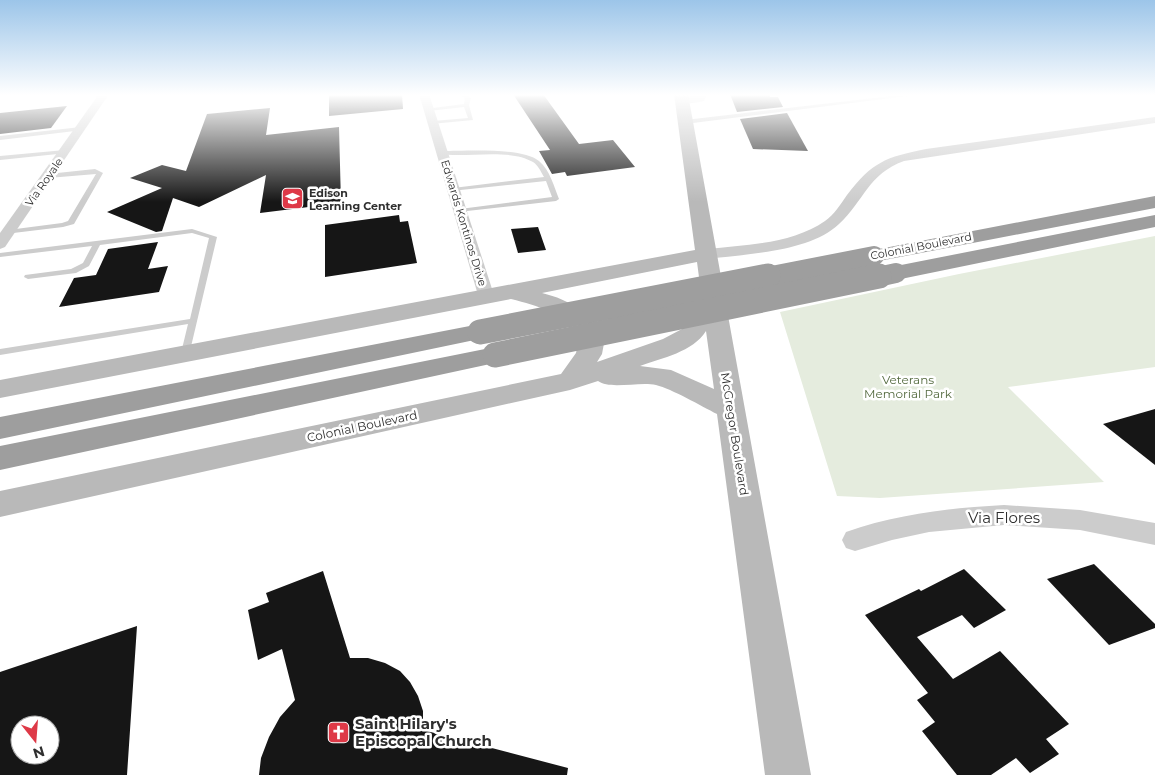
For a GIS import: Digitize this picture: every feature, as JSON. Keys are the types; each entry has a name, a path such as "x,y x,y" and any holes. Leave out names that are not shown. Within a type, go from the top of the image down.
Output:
{"highway":[{"name":"Colonial Boulevard","path":"0,428 480,332 1155,202"},
{"name":"Colonial Boulevard","path":"0,458 896,272 1155,221"}],"main road":[{"name":"McGregor Boulevard","path":"686,130 788,775"},
{"path":"0,389 707,254"},
{"path":"567,280 636,284 676,289 714,299"},
{"path":"497,293 554,303 573,313 584,326 592,338 589,354 570,381"},
{"name":"Colonial Boulevard","path":"0,504 570,381 672,345 691,335 714,299"},
{"path":"570,381 628,374 661,376 730,408"}],"street":[{"name":"Via Royale","path":"0,244 80,130"},
{"name":"Edwards Kontinos Drive","path":"435,130 460,211 497,293"},
{"path":"707,254 795,240 829,226 841,214 873,171 896,160 926,153 1084,130"},
{"name":"Via Flores","path":"855,540 884,530 915,523 980,515 1053,517 1155,534"}],"lane":[{"path":"0,138 70,130"},
{"path":"0,158 65,152"},
{"path":"442,153 471,152 529,158 541,166 556,199 460,211"},
{"path":"8,232 63,225 71,222 100,173 95,171 48,176"},
{"path":"453,190 547,179"},
{"path":"0,255 192,231 213,237 186,353"},
{"path":"28,277 80,268 86,264 97,243"},
{"path":"0,352 192,321"}],"green space":[{"name":"Veterans Memorial Park","path":"1155,236 1155,367 1008,387 1104,482 880,498 837,496 780,312 959,274"}],"building":[{"path":"0,130 33,130 0,134"},
{"path":"201,130 267,130 266,135 310,130 339,130 341,203 260,213 266,175 199,207 173,198 162,231 156,232 107,212 162,188 130,178 162,165 186,171"},
{"path":"537,130 569,130 579,144 613,140 635,167 567,176 565,172 552,174 539,151 550,150"},
{"path":"745,130 796,130 808,151 753,149"},
{"path":"399,215 400,222 408,221 417,263 325,277 325,225"},
{"path":"538,227 546,250 518,253 511,229"},
{"path":"158,242 148,269 168,266 159,292 59,307 74,278 96,275 108,249"},
{"path":"1155,409 1155,465 1103,424"},
{"path":"1094,564 1155,624 1155,628 1109,645 1047,579"},
{"path":"964,569 1006,610 974,628 962,615 917,637 953,679 1000,651 1069,724 1046,739 1059,754 1030,773 1016,758 991,775 957,775 922,731 935,722 917,700 928,693 865,615 919,589 921,591"},
{"path":"323,571 350,658 368,658 385,663 400,671 410,682 418,696 423,711 423,730 568,768 567,775 259,775 261,758 269,737 280,717 295,700 282,649 258,660 248,610 269,602 266,593"},
{"path":"137,626 127,775 0,775 0,672"}],"place":[{"name":"Edison Learning Center","path":"293,199"},
{"name":"Saint Hilary's Episcopal Church","path":"339,732"}]}
